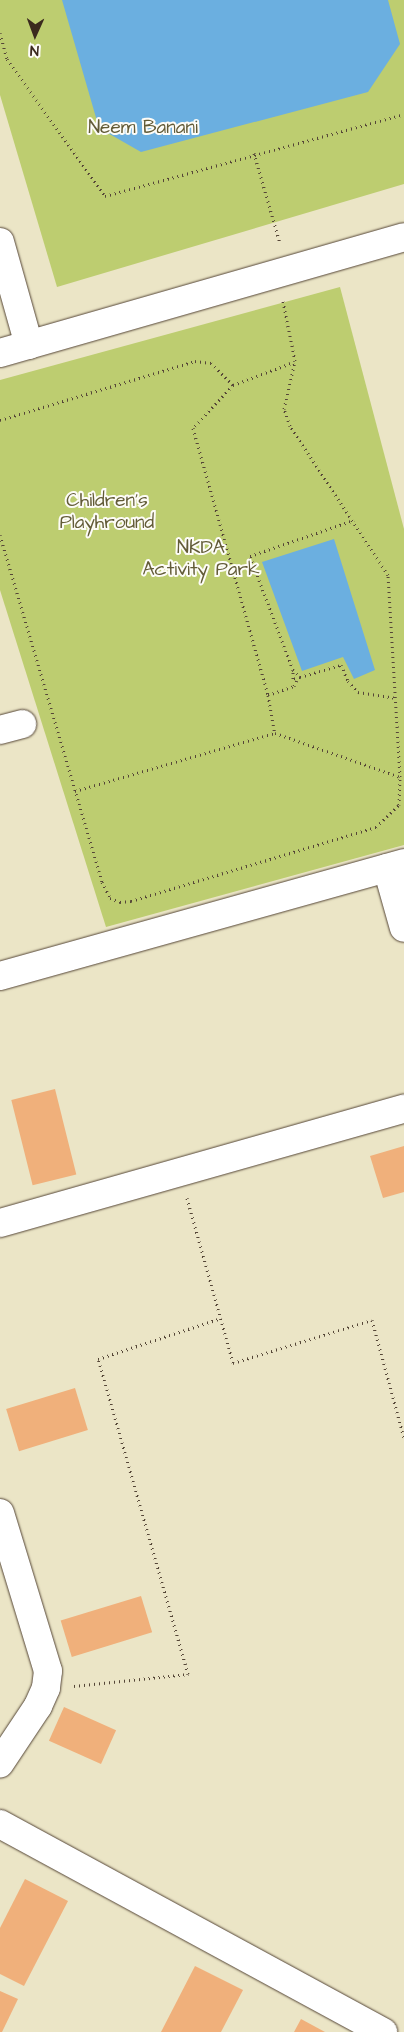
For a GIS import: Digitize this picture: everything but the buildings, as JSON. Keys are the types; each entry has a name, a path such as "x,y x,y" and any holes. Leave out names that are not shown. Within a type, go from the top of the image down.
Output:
{"street":[{"path":"0,353 404,237"},
{"path":"0,242 29,345"},
{"path":"0,976 395,866 404,928"},
{"path":"0,1224 404,1108"},
{"path":"0,1513 48,1671 46,1688 38,1706 0,1764"},
{"path":"0,1824 383,2032"}],"path":[{"path":"0,34 7,59 105,196 254,153 404,114"},
{"path":"0,535 102,882 110,898 120,902 376,827 399,806 400,777 388,575 354,520 290,426 284,409 295,362 283,272 254,153"},
{"path":"0,420 195,361 211,363 233,385"},
{"path":"274,733 268,694 193,428 233,385 295,362"},
{"path":"299,678 293,670 250,556 354,520"},
{"path":"293,670 293,679 341,665 348,681 358,692 395,698"},
{"path":"268,694 294,686 299,678"},
{"path":"76,791 274,733 400,777"},
{"path":"180,1173 233,1363 372,1320 404,1438"},
{"path":"46,1688 188,1674 98,1359 221,1318"}],"green space":[{"name":"Neem Banani","path":"0,0 404,0 404,184 57,287 0,95"},
{"name":"NKDA Activity Park","path":"340,287 404,529 404,845 106,927 0,590 0,380"}],"water":[{"name":"Neem Banani","path":"62,0 388,0 400,44 368,92 141,152 99,128"},
{"path":"334,539 375,670 354,679 343,657 302,671 262,562"}],"park label":[{"name":"Children's Playhround","path":"107,512"}]}
